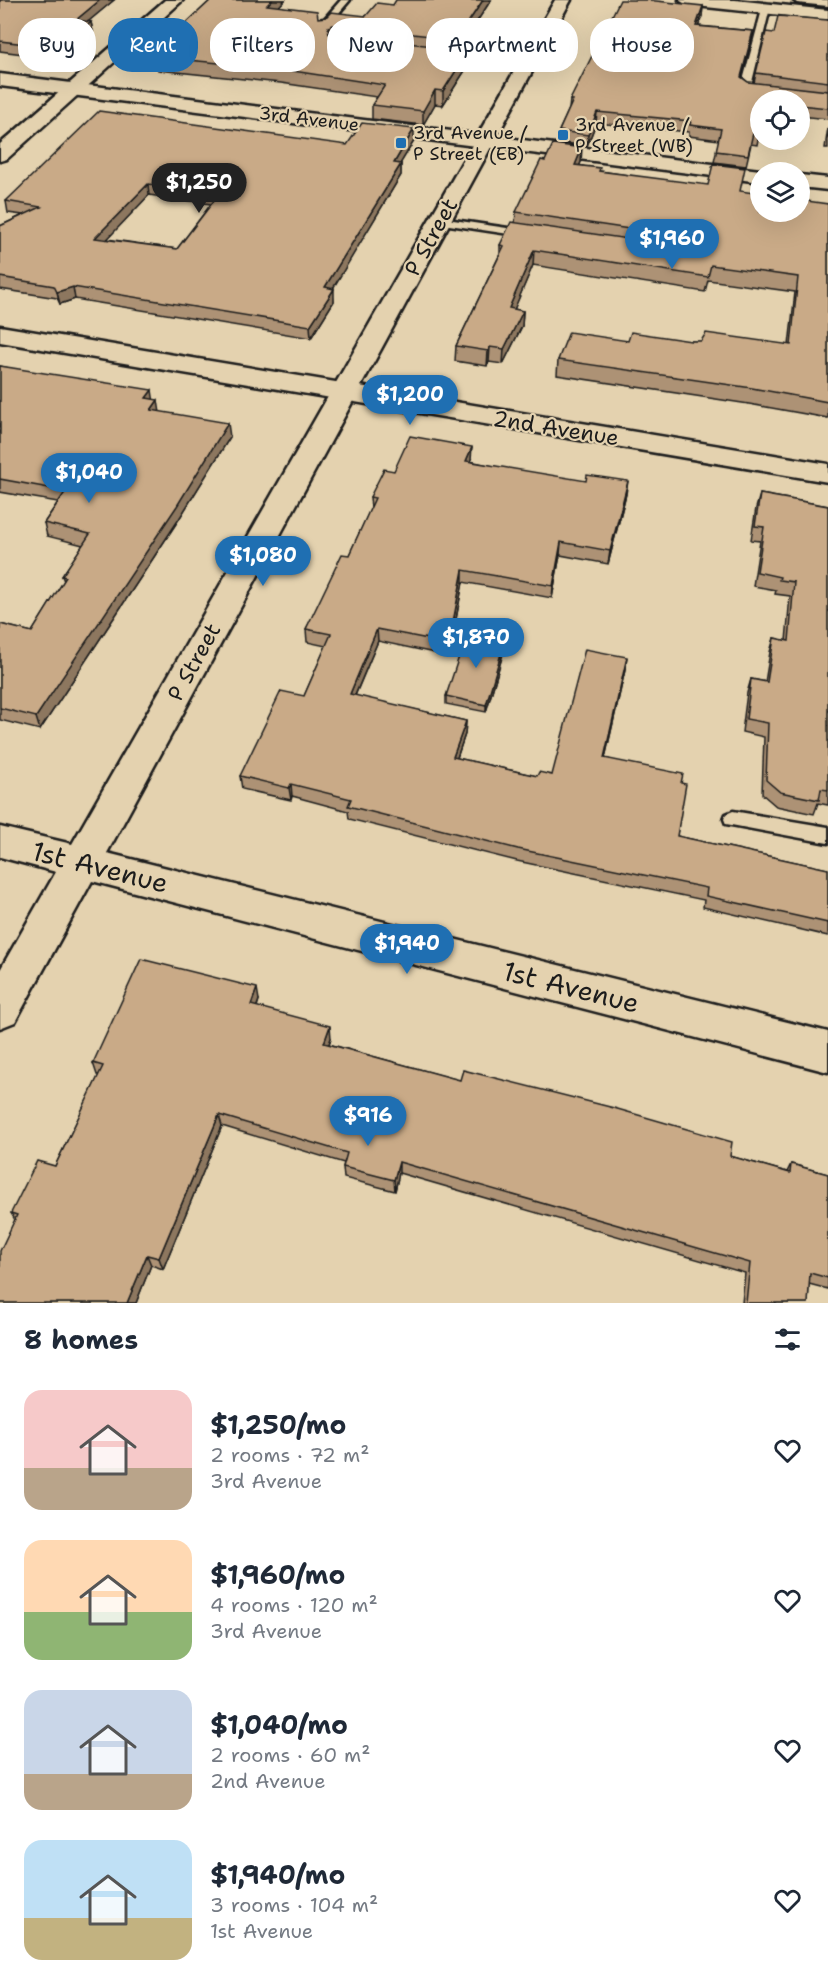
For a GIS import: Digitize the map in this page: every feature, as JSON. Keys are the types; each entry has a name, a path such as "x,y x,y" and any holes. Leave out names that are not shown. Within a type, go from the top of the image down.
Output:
{"street":[{"path":"0,155 175,0"},
{"name":"P Street","path":"552,18 562,0"},
{"path":"687,0 828,15"},
{"name":"P Street","path":"0,1009 523,72"},
{"name":"3rd Avenue","path":"0,80 750,175"},
{"path":"810,182 828,184"},
{"name":"2nd Avenue","path":"0,334 828,473"},
{"name":"1st Avenue","path":"0,842 828,1052"}],"lane":[{"path":"322,27 346,0"},
{"path":"797,0 828,3"},
{"path":"762,90 746,88 766,8"},
{"path":"440,221 538,236"},
{"path":"733,819 828,835"}],"building":[{"path":"0,0 100,0 78,18 18,18 18,43 0,41"},
{"path":"211,0 272,0 267,5 317,11 318,18 326,17 331,12 366,16 377,3 393,5 396,0 483,0 471,18 426,18 426,36 414,34 414,18 327,18 327,72 414,72 414,44 426,45 426,72 455,72 443,91 435,90 423,111 372,105 385,85 300,72 315,72 315,18 210,18 210,62 198,61 198,18 192,18"},
{"path":"620,0 647,0 703,6 696,26 753,31 741,77 748,82 828,91 828,108 810,106 810,90 750,90 748,155 716,151 721,129 690,125 691,121 597,112 588,135 559,131 573,100 570,100 590,60 590,72 694,72 694,18 611,18"},
{"path":"778,16 828,20 828,82 756,73 766,32 774,33"},
{"path":"99,111 347,145 362,123 414,129 394,163 401,164 325,287 334,289 310,326 73,287 57,292 54,286 0,277 0,226 41,207 6,201","holes":["148,184 219,194 177,249 95,238"]},
{"path":"553,144 582,148 575,165 600,168 599,171 708,185 713,164 745,168 740,191 750,192 750,222 810,222 810,201 828,204 828,402 752,388 558,360 569,332 628,341 631,332 691,341 701,341 706,333 791,345 798,277 711,265 708,277 534,250 509,308 523,311 504,349 490,347 488,351 456,346 504,246 500,245 511,222 656,243 664,239 656,233 516,212 541,160 545,161"},
{"path":"0,366 152,390 146,398 158,400 151,410 228,423 177,506 36,717 0,708 0,624 32,632 66,577 62,576 90,534 44,523 66,491 0,479"},
{"path":"410,436 472,447 466,461 586,481 587,475 628,481 610,551 561,542 553,586 463,570 449,643 377,629 350,694 466,721 453,757 537,776 539,772 552,775 585,649 627,657 604,758 683,774 681,783 686,784 677,836 828,869 828,923 706,896 707,888 518,849 348,806 351,799 291,784 289,788 240,776 281,691 304,696 331,634 306,629 342,554 349,555 375,498 370,497 384,469 394,471"},
{"path":"760,494 828,506 828,790 821,789 819,800 780,792 766,780 768,723 746,719 751,679 767,682 774,638 789,641 794,582 779,580 780,577 757,572 764,527 755,526"},
{"path":"467,632 505,640 486,705 446,696"},
{"path":"141,959 257,988 251,1005 330,1026 324,1043 460,1080 463,1070 614,1108 732,1142 730,1156 790,1173 791,1164 828,1174 828,1278 810,1273 808,1303 746,1303 750,1263 399,1162 394,1180 343,1167 347,1153 219,1115 159,1258 147,1255 127,1303 0,1303 0,1251 17,1215 11,1213 37,1161 55,1166 103,1066 93,1063"}],"place":[{"name":"3rd Avenue / P Street (WB)","path":"563,135"},
{"name":"3rd Avenue / P Street (EB)","path":"401,143"}]}
